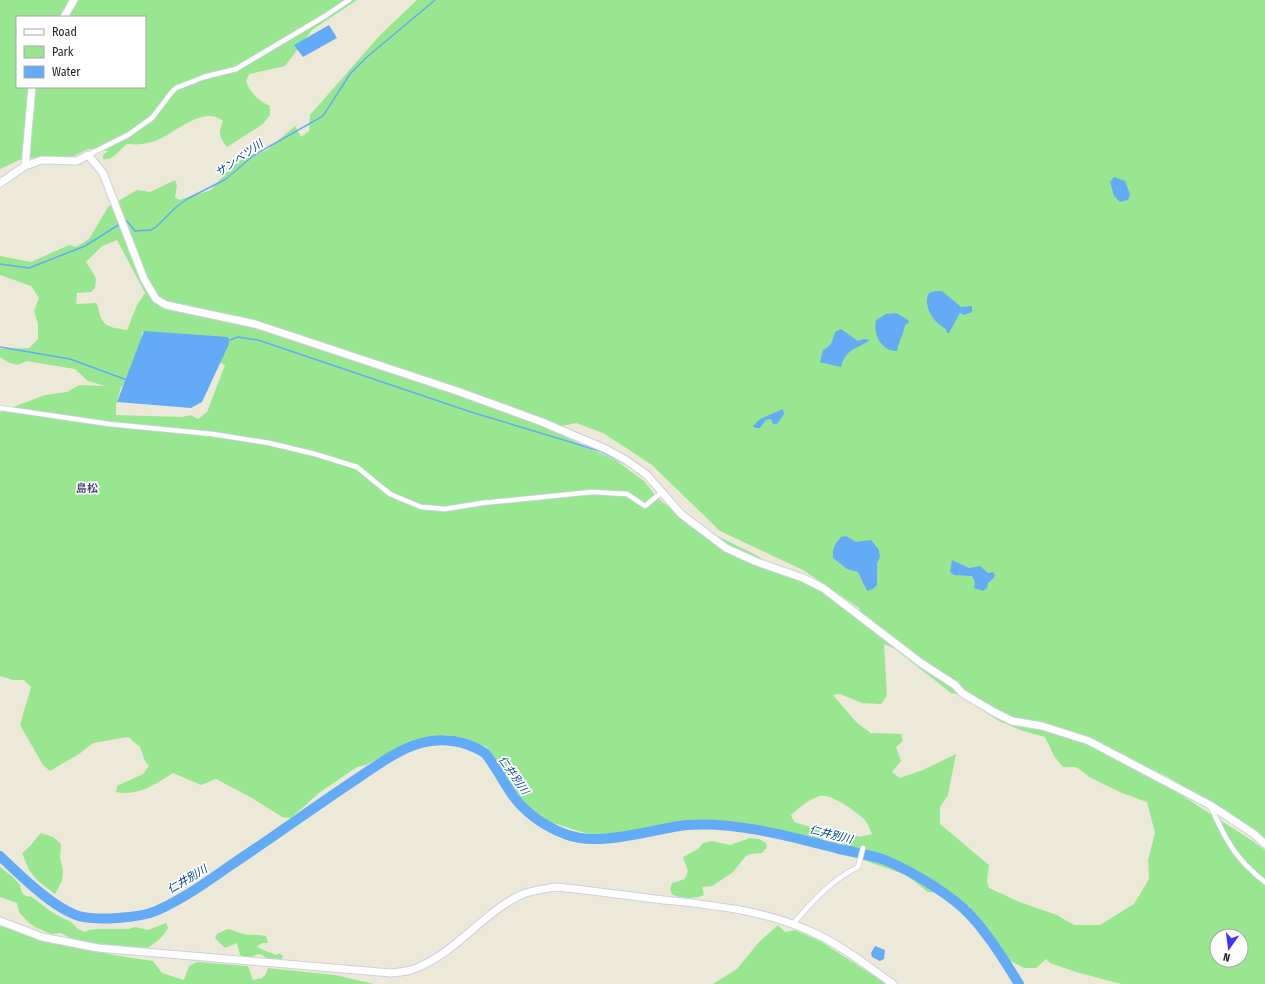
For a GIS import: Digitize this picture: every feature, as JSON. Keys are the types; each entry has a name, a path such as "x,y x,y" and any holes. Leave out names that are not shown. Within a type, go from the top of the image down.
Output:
{"street":[{"path":"65,16 74,0"},
{"path":"0,183 25,166 42,160 76,161 128,135 152,118 176,88 204,77 236,69 349,0"},
{"path":"25,166 32,88"},
{"path":"88,155 103,174 150,291 156,298 166,305 256,324 449,389 542,422 626,460 647,475 681,514 726,548 757,562 803,578 823,588 921,663 955,685 962,693 1012,721 1042,726 1089,741 1210,805 1254,834 1265,844"},
{"path":"0,408 109,424 212,434 269,443 315,454 357,467 390,494 408,503 436,510 592,492 627,494 645,506 662,492"},
{"path":"1210,805 1224,838 1250,870 1265,882"},
{"path":"793,924 819,894 848,872 858,867 863,848"},
{"path":"0,921 42,937 98,948 391,974 407,971 436,958 508,902 523,894 543,889 556,888 586,890 712,906 772,916 830,940 854,955 893,984"}],"green space":[{"path":"0,0 357,0 312,30 285,66 249,74 246,81 250,89 262,102 270,106 270,115 263,124 227,147 220,134 223,121 215,117 206,116 188,122 155,141 141,144 127,144 116,154 107,159 103,159 103,155 108,151 88,149 70,158 26,157 0,169"},
{"path":"417,0 1265,0 1265,838 1218,806 1166,776 1128,758 1172,789 1265,850 1265,984 1121,984 1076,972 1050,963 1046,959 1036,968 1024,968 1007,959 985,927 970,909 970,906 957,909 938,893 928,892 906,875 849,855 839,832 850,832 859,837 872,834 865,820 856,812 831,797 820,796 812,799 791,815 794,822 820,830 824,836 821,841 736,822 673,824 654,833 616,836 592,835 550,822 515,798 504,778 500,766 487,747 447,735 423,738 386,754 366,765 357,767 319,793 291,818 282,817 252,798 216,779 201,785 173,773 153,785 139,791 131,793 116,792 117,786 143,774 149,766 145,761 140,747 128,737 93,743 79,754 50,771 43,765 20,725 31,687 24,680 13,680 0,676 0,412 45,395 67,392 79,385 105,386 88,381 75,369 26,361 19,364 13,364 0,357 0,349 29,348 38,339 38,324 34,311 39,298 31,286 0,275 0,256 31,262 69,245 76,247 89,239 108,207 137,190 150,192 175,180 177,186 175,197 179,200 211,190 236,162 267,150 295,126 301,137 309,131 310,115 381,34","holes":["117,240 145,293 137,305 127,330 112,327 103,322 96,303 76,304 77,293 91,292 95,288 96,278 86,262 102,246","142,332 225,365 207,412 198,419 191,415 182,417 116,415 116,405 121,387 129,384 140,355","576,423 603,433 652,465 720,531 803,570 859,608 860,613 818,587 790,576 756,555 683,519 657,497 644,481 617,461 555,432 557,427","884,644 895,649 951,693 957,694 999,721 1023,731 1045,737 1054,756 1063,767 1076,767 1091,778 1122,793 1147,802 1155,833 1148,860 1149,879 1134,904 1100,925 1074,925 1057,915 1022,903 989,888 987,881 989,865 940,824 940,807 948,795 956,754 923,770 900,778 892,772 901,761 896,747 903,741 901,734 871,733 857,723 833,695 840,694 862,703 881,704 887,696"]},
{"path":"41,833 53,837 61,844 60,858 63,870 62,881 55,894 37,880 29,870 22,853"},
{"path":"750,838 759,839 766,843 767,847 762,853 750,854 746,856 732,873 712,886 702,887 704,895 688,898 675,896 672,894 670,889 672,883 685,879 688,871 683,857 698,849 703,843 712,841 730,845"},
{"path":"0,867 20,885 22,893 26,896 32,897 53,913 71,922 78,929 85,932 97,929 129,929 135,927 148,930 166,923 168,928 161,938 146,949 90,943 70,938 61,933 51,934 28,922 19,912 17,903 0,897"},
{"path":"778,925 785,932 795,930 820,941 887,984 713,984 737,969 759,942"},
{"path":"0,926 38,938 75,947 153,961 162,973 184,980 189,966 197,962 248,966 253,980 262,978 266,974 268,968 335,975 374,984 0,984"},
{"path":"228,929 243,934 266,936 268,943 262,943 257,947 277,955 280,953 283,957 281,960 269,959 259,954 250,958 240,955 237,943 225,948 215,938 217,934"}],"water":[{"path":"329,25 337,38 303,57 294,45"},
{"path":"1114,177 1125,181 1130,194 1128,200 1120,202 1114,196 1110,182"},
{"path":"942,291 961,307 972,306 972,312 964,315 960,313 949,333 947,333 946,329 937,323 928,309 927,298 929,293"},
{"path":"896,313 909,322 905,325 897,351 887,348 879,341 875,325 876,320 886,314"},
{"path":"841,329 858,341 864,339 870,340 852,350 846,356 841,367 820,362 823,350 831,343 835,332"},
{"path":"144,331 228,337 229,344 202,402 191,408 117,402"},
{"path":"783,409 784,414 777,424 773,424 771,419 766,420 760,428 755,428 753,426 760,419"},
{"path":"846,536 856,542 871,540 879,550 880,557 877,563 877,585 873,589 867,591 858,572 847,569 833,558 833,551 836,544 841,537"},
{"path":"952,560 969,568 980,566 988,573 993,572 995,575 994,578 988,583 987,588 983,591 974,588 975,582 972,576 954,575 950,572"},
{"path":"875,946 885,950 884,959 880,961 872,957 871,953"}],"waterway":[{"name":"サンベツ川","path":"125,222 127,221 135,231 151,230 187,199 226,179 254,155 323,116 350,74 367,57 435,0"},
{"name":"サンベツ川","path":"0,264 29,268 85,246 120,224"},
{"path":"227,341 238,337 258,340 471,412 600,451 624,463"},
{"path":"0,347 70,359 127,380"},
{"name":"仁井別川","path":"0,856 48,899 58,906 79,916 87,918 107,918 129,917 149,913 156,911 195,890 397,753 429,741 454,741 478,749 485,753 514,797 533,816 548,826 565,834 579,838 609,838 687,825 724,825 783,835 885,860 926,881 946,894 963,908 986,934 1019,984"}],"district":[{"name":"島松","path":"87,488"}]}
